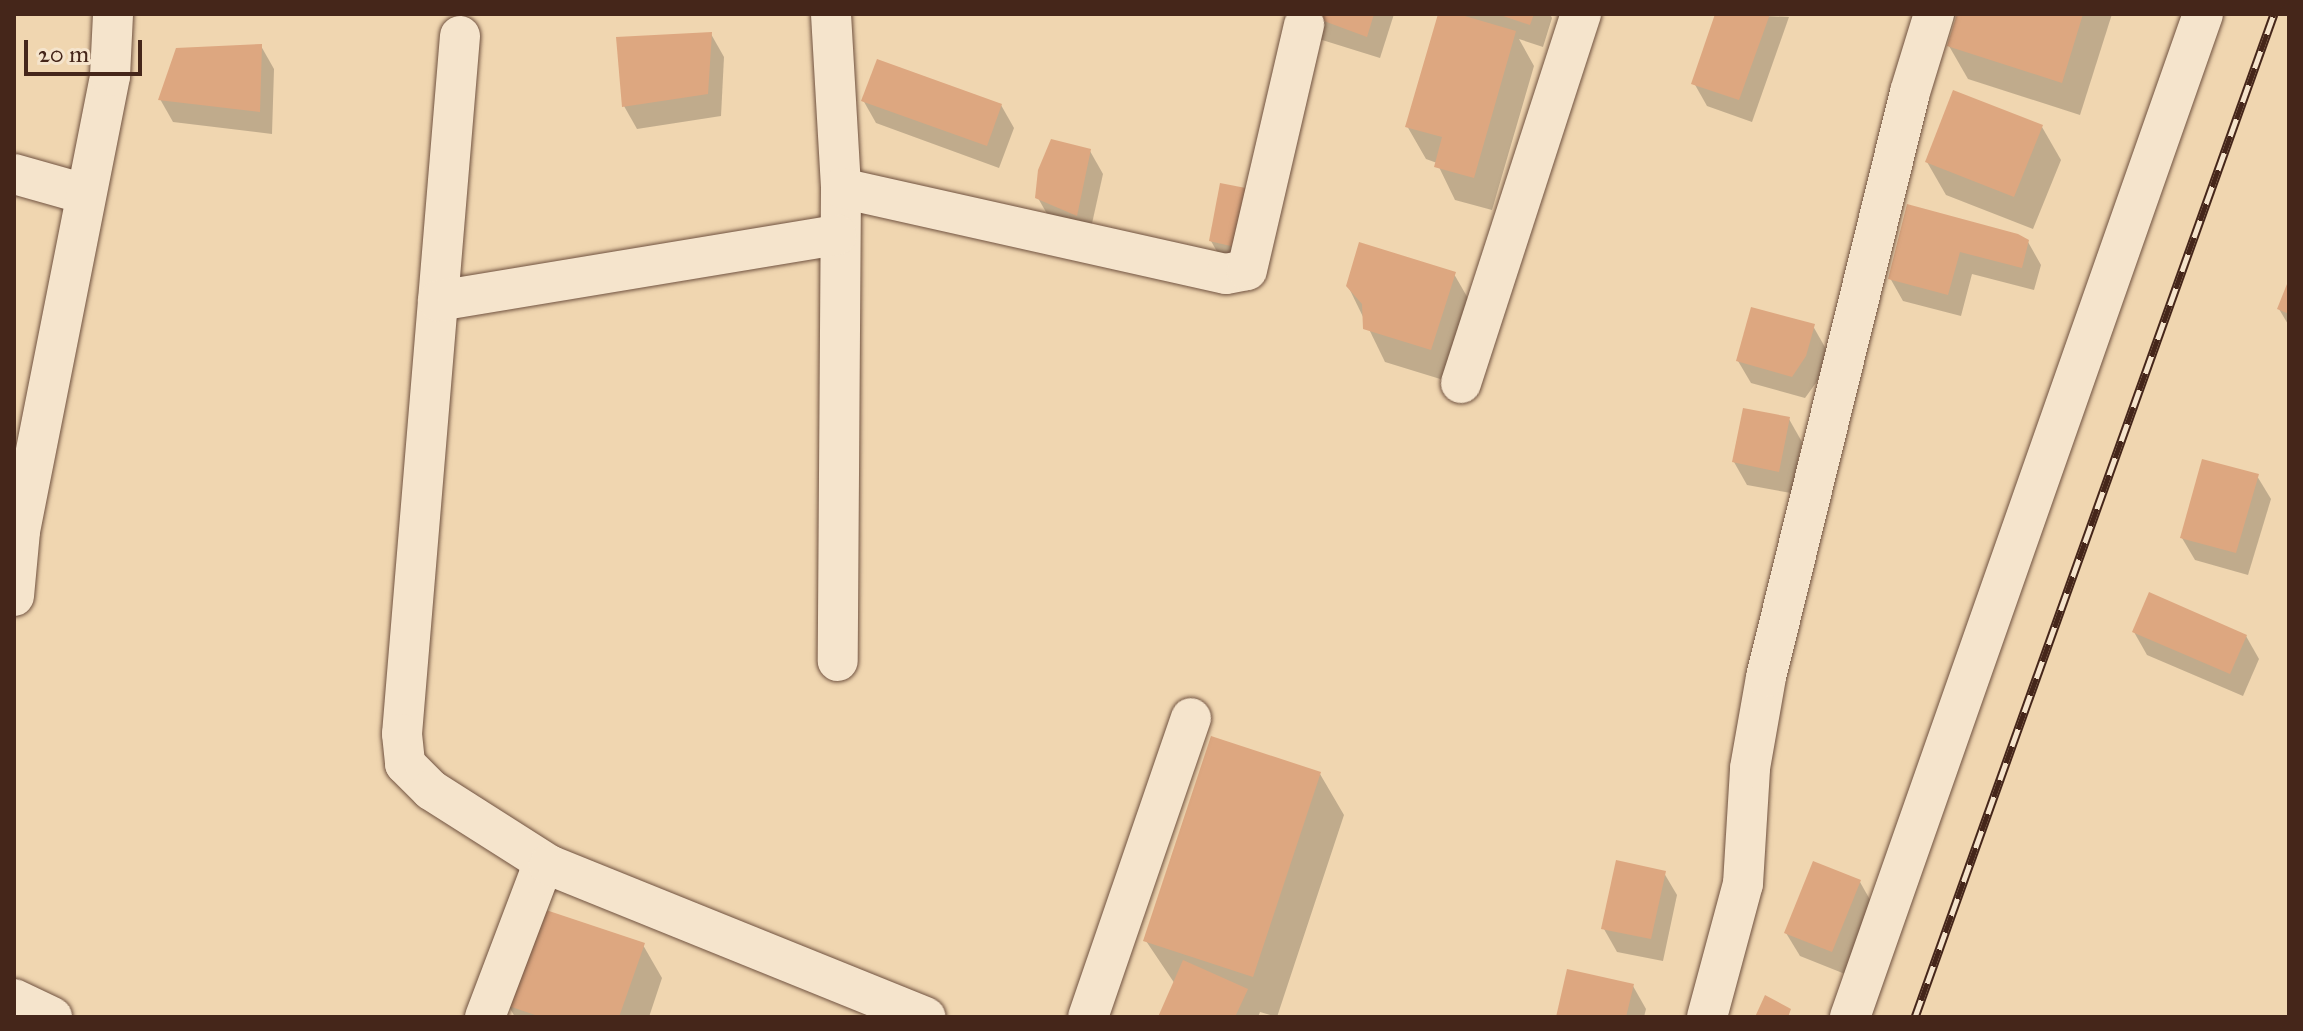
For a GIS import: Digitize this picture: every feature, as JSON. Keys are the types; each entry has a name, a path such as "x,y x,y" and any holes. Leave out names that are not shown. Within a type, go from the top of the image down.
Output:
{"street":[{"path":"14,596 20,531 110,76 113,14"},
{"path":"831,14 841,188 837,235 838,661"},
{"path":"1461,383 1581,14"},
{"path":"1707,1017 1743,884 1750,768 1766,677 1910,92 1934,14"},
{"path":"1850,1017 2203,14"},
{"path":"841,188 1226,274 1247,270 1304,25"},
{"path":"460,36 402,734 405,764 431,790 549,865 926,1017"},
{"path":"14,174 85,194"},
{"path":"438,301 837,235"},
{"path":"1088,1017 1191,718"},
{"path":"485,1017 539,875 549,865"},
{"path":"14,999 52,1017"}],"building":[{"path":"1305,14 1374,14 1367,37"},
{"path":"1438,14 1458,14 1516,31 1474,178 1434,167 1442,137 1405,127"},
{"path":"1497,14 1534,14 1530,25"},
{"path":"1715,14 1770,14 1739,100 1691,84"},
{"path":"1957,14 2083,14 2062,83 1947,46"},
{"path":"712,32 708,94 622,107 616,37"},
{"path":"262,44 260,112 158,100 176,48"},
{"path":"877,59 1002,104 987,146 861,101"},
{"path":"1953,90 2043,125 2014,197 1925,162"},
{"path":"1051,139 1091,149 1077,216 1035,198 1038,170"},
{"path":"1220,183 1256,190 1248,250 1209,241"},
{"path":"1907,204 2018,234 2029,240 2022,268 1960,252 1948,295 1888,279"},
{"path":"1359,242 1456,272 1431,350 1363,329 1362,304 1346,286"},
{"path":"2289,279 2289,314 2277,309"},
{"path":"1751,307 1815,324 1806,356 1792,377 1736,361"},
{"path":"1743,408 1790,417 1779,472 1732,462"},
{"path":"2202,459 2259,474 2236,553 2180,538"},
{"path":"2149,592 2247,635 2230,674 2132,632"},
{"path":"1211,736 1321,772 1253,977 1143,941"},
{"path":"1616,860 1666,871 1651,939 1601,929"},
{"path":"1813,861 1861,880 1832,952 1784,933"},
{"path":"540,908 645,943 619,1017 541,1017 506,1005"},
{"path":"1183,960 1248,989 1235,1017 1158,1017"},
{"path":"1567,969 1634,984 1626,1017 1556,1017"},
{"path":"1765,995 1791,1009 1788,1017 1755,1017"}],"railway":[{"path":"1915,1017 2274,14"}]}
